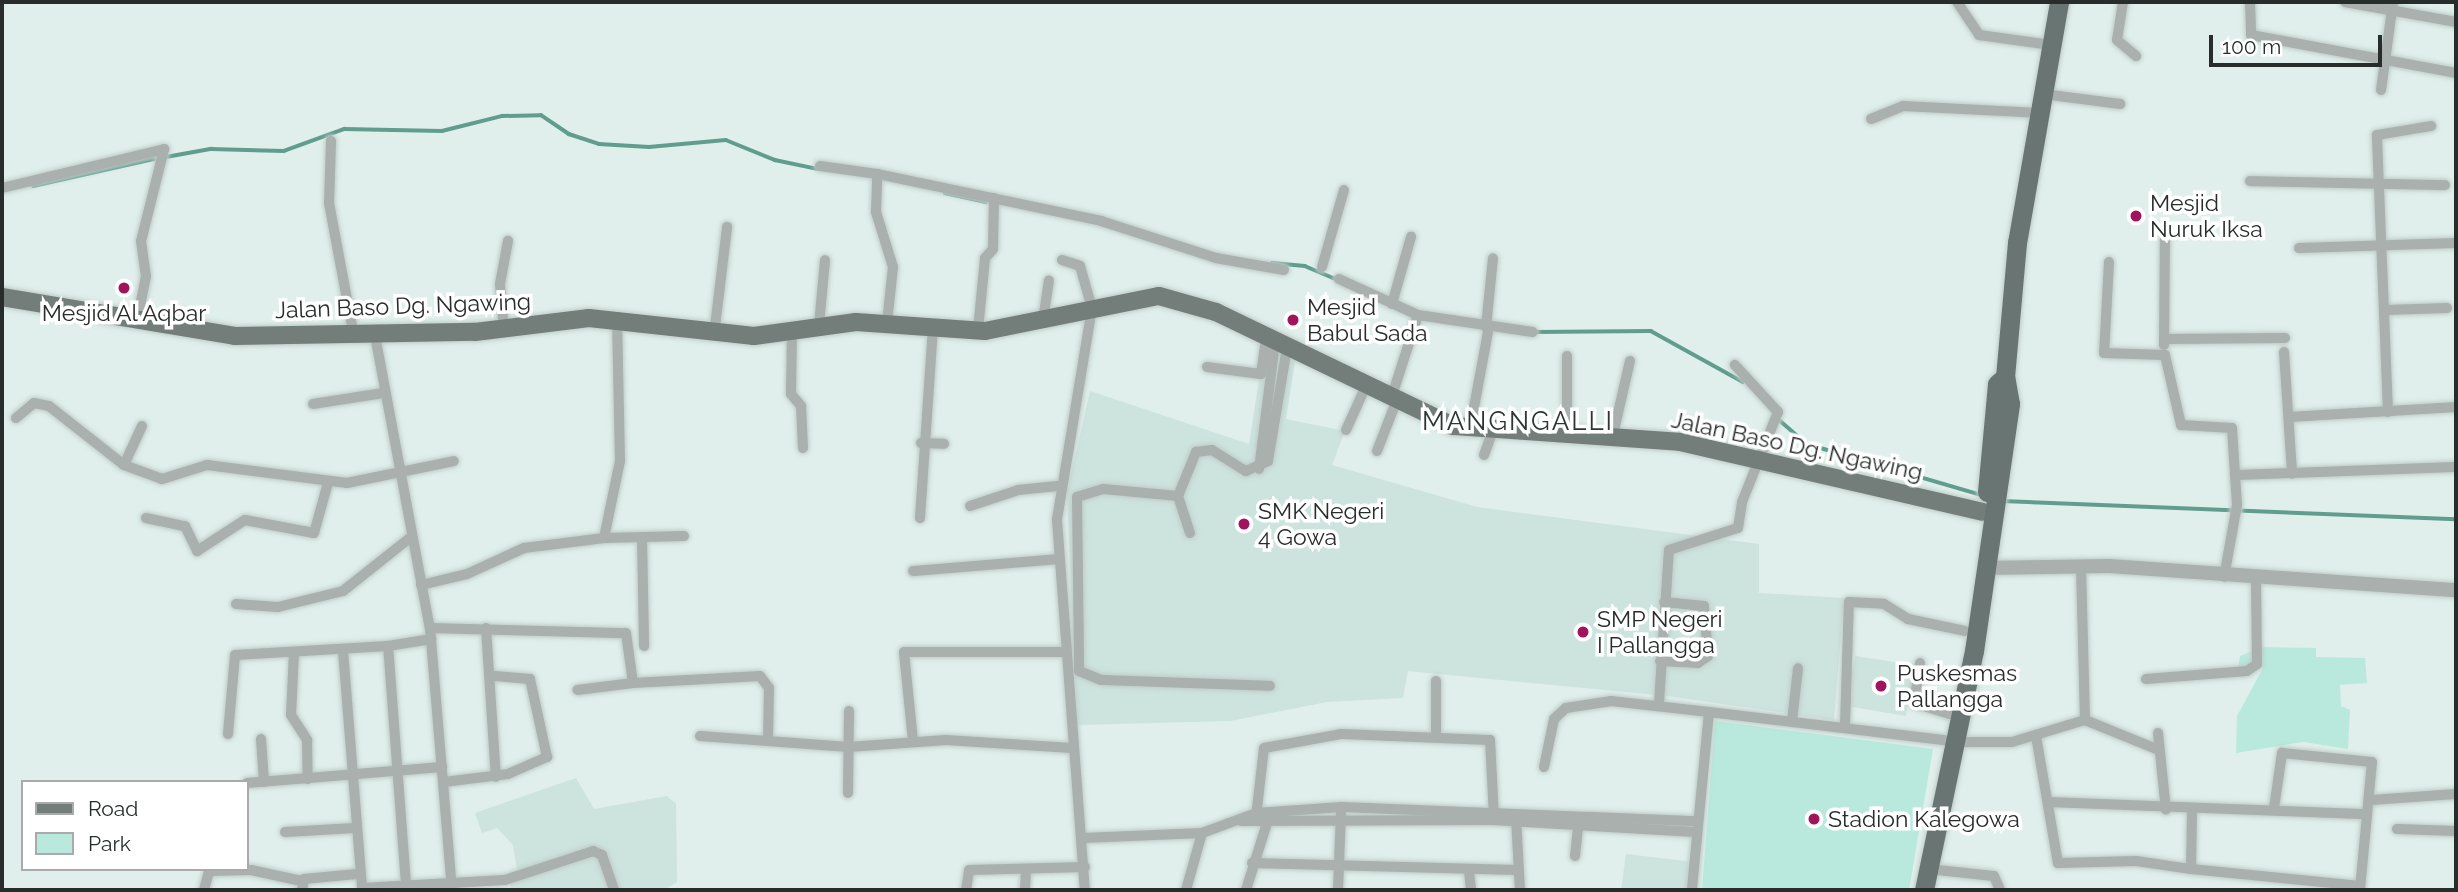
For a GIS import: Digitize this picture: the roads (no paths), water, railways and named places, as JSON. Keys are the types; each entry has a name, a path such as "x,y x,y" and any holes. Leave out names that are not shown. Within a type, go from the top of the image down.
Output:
{"highway":[{"path":"1924,890 1945,780 1939,771 1952,741 1985,568 1997,384 2005,377 2017,243 2059,2"},
{"path":"1952,741 1950,714 1990,501"}],"main road":[{"name":"Jalan Baso Dg. Ngawing","path":"2,297 235,336 374,330 504,331 589,318 714,335 792,330 819,325 887,323 978,330 1043,320 1092,308 1176,298 1277,349 1394,400 1470,429 1492,433 1613,435 1990,501"}],"street":[{"path":"1957,2 1979,35 2051,45"},
{"path":"2123,2 2117,40 2136,56"},
{"path":"2250,2 2251,35 2384,63 2456,73"},
{"path":"2345,2 2393,7 2456,22"},
{"path":"2381,90 2393,7"},
{"path":"1871,119 1903,106 2120,104"},
{"path":"2388,412 2386,246 2378,133 2431,126"},
{"path":"331,141 329,203 353,331"},
{"path":"2,187 162,147 141,240 146,276 137,321"},
{"path":"820,166 993,202 1284,270"},
{"path":"877,178 879,228 893,267 887,323"},
{"path":"2250,181 2445,185"},
{"path":"1322,267 1344,190"},
{"path":"978,330 985,258 993,249 993,202"},
{"path":"714,335 727,228"},
{"path":"1392,304 1411,237"},
{"path":"2165,240 2165,355 2180,423 2190,430 2232,428 2237,509 2224,577"},
{"path":"504,331 500,284 508,241"},
{"path":"2299,248 2456,243"},
{"path":"1470,429 1487,329 1493,258"},
{"path":"819,325 825,260"},
{"path":"1062,260 1080,266 1092,308 1058,486 1058,559 1063,652 1083,838 1085,890"},
{"path":"2109,262 2104,354 2165,355"},
{"path":"1339,279 1418,316 1487,329 1533,332"},
{"path":"1043,320 1049,280"},
{"path":"2386,310 2447,308"},
{"path":"1377,451 1418,316"},
{"path":"604,538 620,461 617,321"},
{"path":"920,518 921,443 933,327"},
{"path":"374,330 398,475 430,633 452,887"},
{"path":"792,330 790,394 801,406 803,448"},
{"path":"2165,339 2285,338"},
{"path":"1207,367 1261,374 1277,349"},
{"path":"1190,533 1178,496 1191,457 1201,449 1240,469 1261,463 1277,349"},
{"path":"2284,352 2292,474"},
{"path":"1567,356 1567,436"},
{"path":"1613,435 1630,361"},
{"path":"1659,703 1664,602 1670,550 1738,528 1756,461 1775,418 1769,396 1735,365"},
{"path":"1346,430 1366,386"},
{"path":"313,404 383,393"},
{"path":"16,418 34,403 49,406 124,465 162,478 206,465 328,483 398,475 454,461"},
{"path":"2290,417 2456,407"},
{"path":"124,465 142,426"},
{"path":"1484,455 1492,433"},
{"path":"921,443 944,444"},
{"path":"2235,475 2456,467"},
{"path":"146,518 184,526 197,551 245,520 314,533 328,483"},
{"path":"970,506 1018,490 1058,486"},
{"path":"1178,496 1103,489 1077,497 1079,671 1101,680 1270,686"},
{"path":"421,584 467,574 524,548 604,538 684,536"},
{"path":"236,604 278,607 343,591 411,537"},
{"path":"642,537 644,646"},
{"path":"913,571 1058,559"},
{"path":"1985,568 2081,567 2456,590"},
{"path":"2081,567 2085,720"},
{"path":"2146,679 2247,671 2257,664 2256,578"},
{"path":"1660,661 1699,663 1708,656 1704,606 1664,602"},
{"path":"1845,726 1849,602 1884,604 1908,619 1965,631"},
{"path":"486,628 492,676 496,777"},
{"path":"228,734 233,657 388,646 430,633 486,628 626,633 633,683"},
{"path":"388,646 397,769 401,886"},
{"path":"343,651 353,775 357,874 362,888 506,885 593,851 602,855 614,890"},
{"path":"294,652 290,715 307,740 308,779"},
{"path":"913,741 904,652 1063,652"},
{"path":"1920,663 1914,702 1950,714"},
{"path":"1792,721 1798,668"},
{"path":"443,782 496,777 547,755 530,679 492,676"},
{"path":"577,690 633,683 760,676 769,688 768,739"},
{"path":"1436,681 1436,735"},
{"path":"1544,767 1560,712 1611,701 1659,703 1709,712 1845,726 1952,741 2036,736 2085,720 2159,750"},
{"path":"848,793 849,711"},
{"path":"1692,890 1709,712"},
{"path":"2158,733 2166,810"},
{"path":"1246,890 1259,820 1265,747 1341,734 1436,735 1493,742 1495,816"},
{"path":"700,736 849,747 913,741 1072,748"},
{"path":"2036,736 2059,863 2136,861 2360,888 2367,814 2371,800 2372,762 2286,752 2278,757 2274,808"},
{"path":"261,739 264,782"},
{"path":"248,783 442,767"},
{"path":"2371,800 2456,794"},
{"path":"2049,802 2166,810 2274,808 2367,814"},
{"path":"2191,869 2192,810"},
{"path":"1259,820 1272,812 1341,812 1495,816 1578,827 1644,825"},
{"path":"1083,838 1202,833 1241,821 1341,812"},
{"path":"1338,890 1341,812"},
{"path":"1516,819 1696,827"},
{"path":"1516,819 1520,890"},
{"path":"1575,856 1578,827"},
{"path":"285,832 355,828"},
{"path":"2397,829 2456,831"},
{"path":"1186,890 1202,833"},
{"path":"1252,863 1469,871 1518,870"},
{"path":"966,890 969,870 1027,871 1085,867"},
{"path":"1928,869 1994,876 2000,890"},
{"path":"248,870 302,886 357,874"},
{"path":"204,890 209,871"},
{"path":"1024,890 1027,871"},
{"path":"1469,871 1471,890"}],"waterway":[{"path":"166,157 211,149 284,151 344,129 442,131 502,116 541,115 569,134 599,144 649,147 726,140 775,160 818,169"},
{"path":"33,186 158,158"},
{"path":"945,193 986,202"},
{"path":"1272,263 1305,266 1338,280"},
{"path":"1535,332 1651,331 1743,382"},
{"path":"1776,417 1807,444 1981,495"},
{"path":"2002,501 2456,519"}],"place":[{"name":"Mesjid Nuruk Iksa","path":"2136,216"},
{"name":"Mesjid Al Aqbar","path":"124,288"},
{"name":"Mesjid Babul Sada","path":"1293,320"},
{"name":"SMK Negeri 4 Gowa","path":"1244,524"},
{"name":"SMP Negeri I Pallangga","path":"1583,632"},
{"name":"Puskesmas Pallangga","path":"1881,686"},
{"name":"Stadion Kalegowa","path":"1814,819"}],"district":[{"name":"MANGNGALLI","path":"1518,422"}]}
